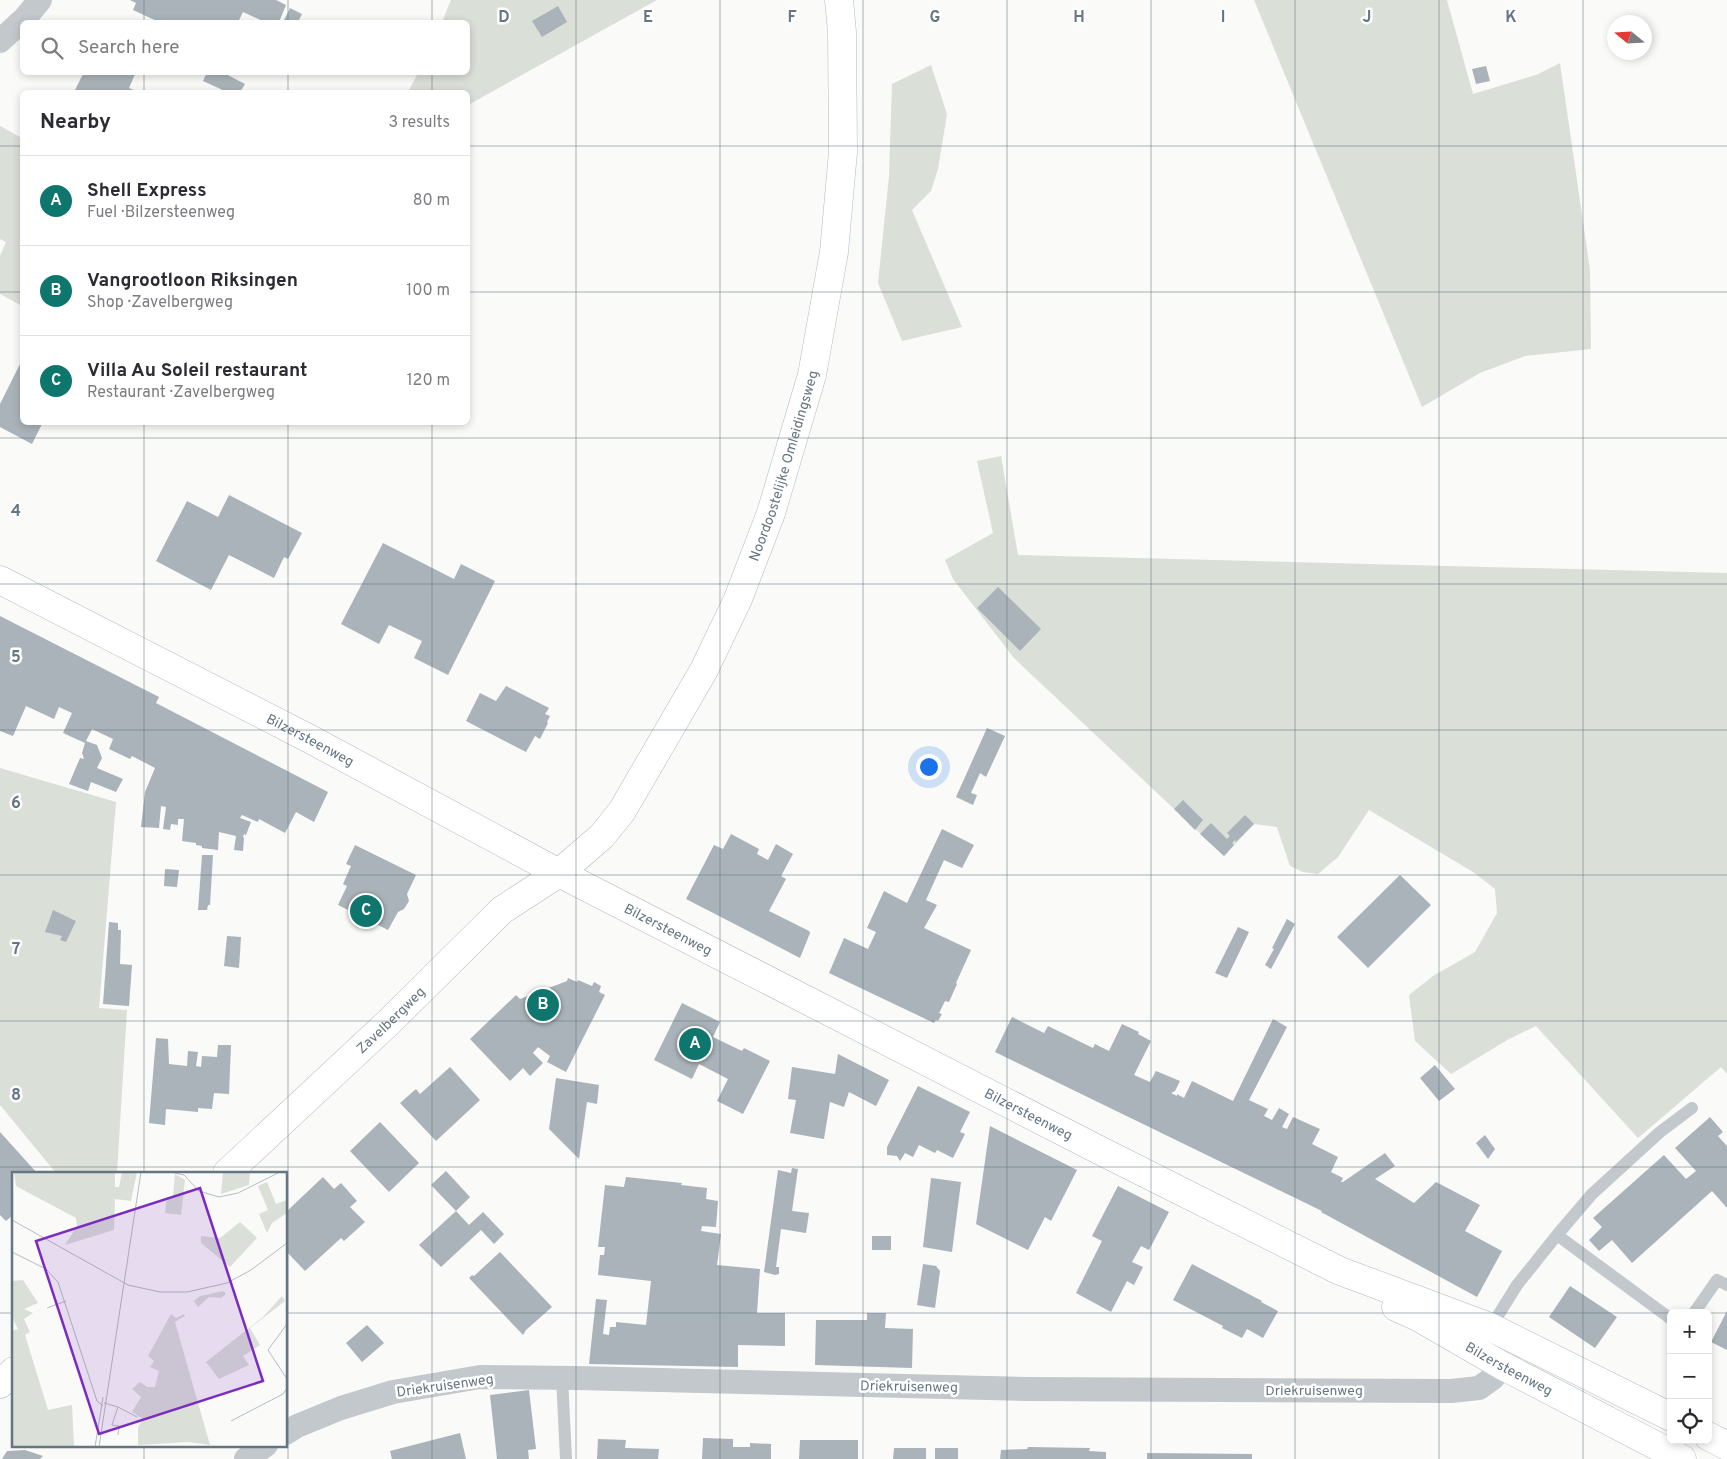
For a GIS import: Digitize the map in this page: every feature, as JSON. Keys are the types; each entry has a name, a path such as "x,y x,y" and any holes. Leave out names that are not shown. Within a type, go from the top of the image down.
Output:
{"main road":[{"name":"Noordoostelijke Omleidingsweg","path":"559,874 602,836 622,811 704,670 738,599 771,513 812,375 834,252 843,152 842,32 839,0"},
{"name":"Bilzersteenweg","path":"0,580 308,738 559,874 1340,1271 1490,1327 1667,1415"},
{"name":"Zavelbergweg","path":"228,1172 389,1022 502,910 559,874"},
{"name":"Bilzersteenweg","path":"1340,1271 1387,1302 1418,1317 1501,1366 1682,1459"},
{"path":"0,1384 12,1373"},
{"path":"1712,1438 1727,1446"}],"street":[{"path":"23,20 40,0"},
{"path":"0,41 20,23"},
{"name":"Driekruisenweg","path":"288,1431 341,1408 393,1392 480,1377 562,1377 1027,1389 1451,1391 1479,1388 1493,1378 1518,1340"},
{"path":"246,1459 265,1446"}],"lane":[{"path":"1476,1351 1517,1285 1592,1194 1660,1132 1692,1108"},
{"path":"1557,1235 1667,1317"},
{"path":"1697,1309 1716,1280 1727,1285"},
{"path":"562,1377 566,1459"}],"shaded area":[{"path":"451,0 657,0 470,104 470,90 409,90 417,75 470,75 470,20 443,20"},
{"path":"1254,0 1447,0 1473,94 1536,75 1560,63 1590,270 1591,349 1525,356 1480,373 1422,407"},
{"path":"931,65 947,114 938,169 931,191 912,210 962,327 902,341 878,283 889,176 892,84"},
{"path":"0,126 20,137 20,305 0,294 0,256 6,242 0,239"},
{"path":"1001,456 1018,555 1727,573 1727,1074 1721,1067 1638,1138 1536,1026 1509,1039 1451,1074 1415,1041 1409,995 1433,976 1475,952 1497,913 1495,889 1473,872 1369,810 1338,857 1318,874 1303,872 1290,866 1277,827 1254,824 1224,856 1014,658 953,579 945,560 993,533 977,461"},
{"path":"0,768 116,802 99,1008 127,1010 117,1172 55,1172 0,1105"}],"building":[{"path":"130,0 276,0 286,5 280,20 261,20 243,12 239,20 155,20 133,10 136,3"},
{"path":"558,6 567,22 542,37 532,21"},
{"path":"290,8 302,14 299,20 284,20"},
{"path":"1486,66 1490,81 1476,84 1472,69"},
{"path":"82,75 135,75 129,88 134,90 75,90"},
{"path":"206,75 228,75 245,84 241,90 223,90 203,81"},
{"path":"20,364 20,425 42,425 32,444 0,427 0,404"},
{"path":"229,495 302,533 288,559 284,557 274,578 229,555 211,590 156,561 187,501 218,517"},
{"path":"383,543 454,579 461,564 495,581 448,675 414,658 422,641 389,625 379,644 341,624"},
{"path":"998,587 1041,629 1020,651 977,608"},
{"path":"0,616 159,697 156,703 328,792 314,822 296,812 285,833 259,819 258,822 242,815 240,818 251,822 246,835 244,834 243,837 243,851 234,850 236,836 219,832 218,850 202,848 202,846 196,845 196,843 182,841 184,819 178,819 178,825 171,824 170,830 163,829 166,807 161,806 159,828 141,827 145,792 155,768 132,756 130,759 109,749 113,739 92,729 86,741 97,745 102,758 97,768 123,779 116,792 91,782 88,791 69,784 80,758 84,759 82,753 85,743 63,733 72,713 59,707 54,719 26,706 13,736 0,731"},
{"path":"506,686 549,708 545,714 550,716 548,723 540,739 535,736 526,752 466,721 480,693 496,701"},
{"path":"987,728 1005,736 986,777 980,773 971,793 977,795 973,805 956,797"},
{"path":"1183,800 1203,820 1195,830 1174,809"},
{"path":"1245,815 1254,824 1236,842 1235,840 1232,843 1234,845 1224,856 1200,834 1211,823 1227,839 1230,836 1227,833"},
{"path":"942,829 974,845 962,868 944,860 926,900 937,905 924,928 971,950 949,1002 945,1001 939,1013 942,1014 938,1021 936,1020 934,1023 829,973 844,938 868,949 876,932 867,928 884,891 907,903"},
{"path":"731,834 759,849 757,854 768,860 776,844 793,854 781,876 786,879 769,911 809,931 810,933 800,958 686,899 714,845 723,849"},
{"path":"355,845 416,875 407,894 409,901 404,909 398,912 388,930 338,905 347,886 343,884 351,866 346,864"},
{"path":"202,855 213,855 210,905 208,905 207,910 198,910"},
{"path":"165,869 179,870 177,887 164,886"},
{"path":"1400,875 1431,905 1368,968 1337,937"},
{"path":"53,910 76,921 66,942 60,940 62,936 45,932"},
{"path":"1287,919 1295,924 1271,969 1265,965"},
{"path":"109,922 118,923 118,930 121,930 120,964 132,965 129,1006 103,1004"},
{"path":"1238,927 1249,932 1227,978 1215,973"},
{"path":"227,936 241,937 239,968 224,966"},
{"path":"568,978 592,986 594,982 601,986 599,992 605,995 566,1072 547,1062 550,1056 538,1047 533,1053 543,1063 530,1076 523,1068 510,1081 470,1039 516,995 520,999 567,981"},
{"path":"682,1003 720,1022 713,1037 742,1051 744,1048 770,1061 743,1114 717,1101 728,1079 699,1064 692,1079 654,1060"},
{"path":"1012,1017 1044,1033 1048,1026 1093,1048 1095,1044 1109,1051 1122,1024 1139,1032 1138,1034 1151,1041 1134,1075 1150,1082 1156,1071 1180,1081 1175,1091 1171,1093 1184,1098 1192,1081 1233,1101 1273,1019 1287,1027 1249,1100 1268,1109 1264,1116 1272,1120 1279,1108 1289,1114 1282,1127 1287,1129 1293,1117 1320,1129 1312,1144 1338,1157 1331,1172 1343,1178 1341,1182 1385,1153 1395,1166 1375,1179 1414,1203 1436,1182 1480,1205 1465,1231 1502,1251 1477,1297 1322,1211 995,1052"},
{"path":"156,1038 168,1039 169,1064 187,1066 188,1051 198,1052 196,1066 201,1067 202,1056 217,1057 218,1045 231,1045 229,1094 214,1093 212,1109 198,1108 198,1112 166,1109 165,1125 149,1123"},
{"path":"838,1054 889,1080 876,1106 849,1092 844,1107 830,1102 824,1139 790,1133 796,1100 788,1099 792,1067 835,1074"},
{"path":"1435,1065 1455,1089 1439,1101 1420,1078"},
{"path":"450,1067 480,1100 436,1141 400,1103 416,1089 420,1094"},
{"path":"556,1078 599,1085 597,1104 587,1102 579,1159 549,1129"},
{"path":"918,1086 970,1112 960,1132 965,1134 953,1158 937,1150 935,1153 919,1145 913,1157 905,1153 900,1161 897,1156 887,1155 887,1147"},
{"path":"1710,1117 1723,1132 1718,1136 1727,1146 1727,1208 1712,1191 1632,1263 1612,1240 1599,1251 1589,1240 1602,1227 1593,1218 1664,1155 1686,1179 1696,1171 1675,1148"},
{"path":"380,1122 419,1163 389,1192 350,1151"},
{"path":"990,1126 1077,1170 1051,1221 1045,1217 1028,1250 976,1224"},
{"path":"0,1132 36,1172 12,1172 12,1216 6,1221 0,1215"},
{"path":"1485,1135 1495,1149 1488,1159 1476,1143"},
{"path":"792,1168 798,1169 792,1211 809,1213 806,1233 781,1229 776,1267 779,1267 779,1274 775,1275 764,1272 778,1170 791,1173"},
{"path":"446,1171 470,1197 456,1211 431,1185"},
{"path":"323,1177 334,1189 341,1183 357,1201 350,1207 365,1222 344,1241 341,1238 305,1271 288,1253 288,1210"},
{"path":"626,1177 682,1183 681,1185 707,1188 706,1199 718,1201 716,1227 702,1226 701,1231 721,1234 717,1265 760,1269 757,1313 785,1313 785,1346 738,1345 738,1367 589,1364 596,1299 607,1300 603,1334 609,1335 610,1327 616,1327 616,1322 646,1325 651,1281 598,1275 600,1255 604,1255 605,1247 598,1247 605,1185 624,1187"},
{"path":"931,1178 961,1182 952,1252 923,1247"},
{"path":"1118,1186 1169,1212 1149,1250 1141,1246 1132,1262 1143,1267 1134,1285 1127,1281 1111,1312 1076,1293 1102,1241 1092,1236"},
{"path":"456,1211 469,1225 483,1212 504,1234 494,1244 481,1230 441,1267 419,1245"},
{"path":"872,1236 891,1236 891,1250 872,1250"},
{"path":"500,1252 552,1307 526,1330 523,1335 469,1278 472,1275 474,1276"},
{"path":"923,1264 936,1266 940,1271 935,1308 917,1305"},
{"path":"1192,1264 1278,1311 1263,1338 1247,1329 1242,1338 1173,1300"},
{"path":"1570,1286 1617,1317 1595,1348 1549,1317"},
{"path":"1727,1311 1727,1350 1712,1342"},
{"path":"867,1313 886,1313 885,1328 913,1329 912,1368 815,1365 816,1320 867,1320"},
{"path":"367,1325 384,1343 362,1362 346,1343"},
{"path":"529,1390 536,1449 528,1450 529,1459 497,1459 490,1395"},
{"path":"460,1433 466,1459 392,1459 390,1451"},
{"path":"703,1438 733,1439 733,1447 750,1447 750,1443 771,1444 771,1459 702,1459"},
{"path":"598,1439 626,1440 625,1448 659,1449 658,1459 597,1459"},
{"path":"800,1440 858,1440 858,1459 799,1459"},
{"path":"1028,1447 1090,1448 1089,1451 1106,1452 1106,1459 1000,1459 1001,1450 1027,1449"},
{"path":"894,1448 926,1448 926,1459 893,1459"},
{"path":"935,1448 958,1448 958,1459 935,1459"},
{"path":"25,1450 43,1456 40,1459 2,1459 7,1451"},
{"path":"1147,1453 1252,1454 1252,1459 1147,1459"}],"place":[{"name":"Villa Au Soleil restaurant","path":"366,911"},
{"name":"Vangrootloon Riksingen","path":"543,1005"},
{"name":"Shell Express","path":"695,1044"}]}
